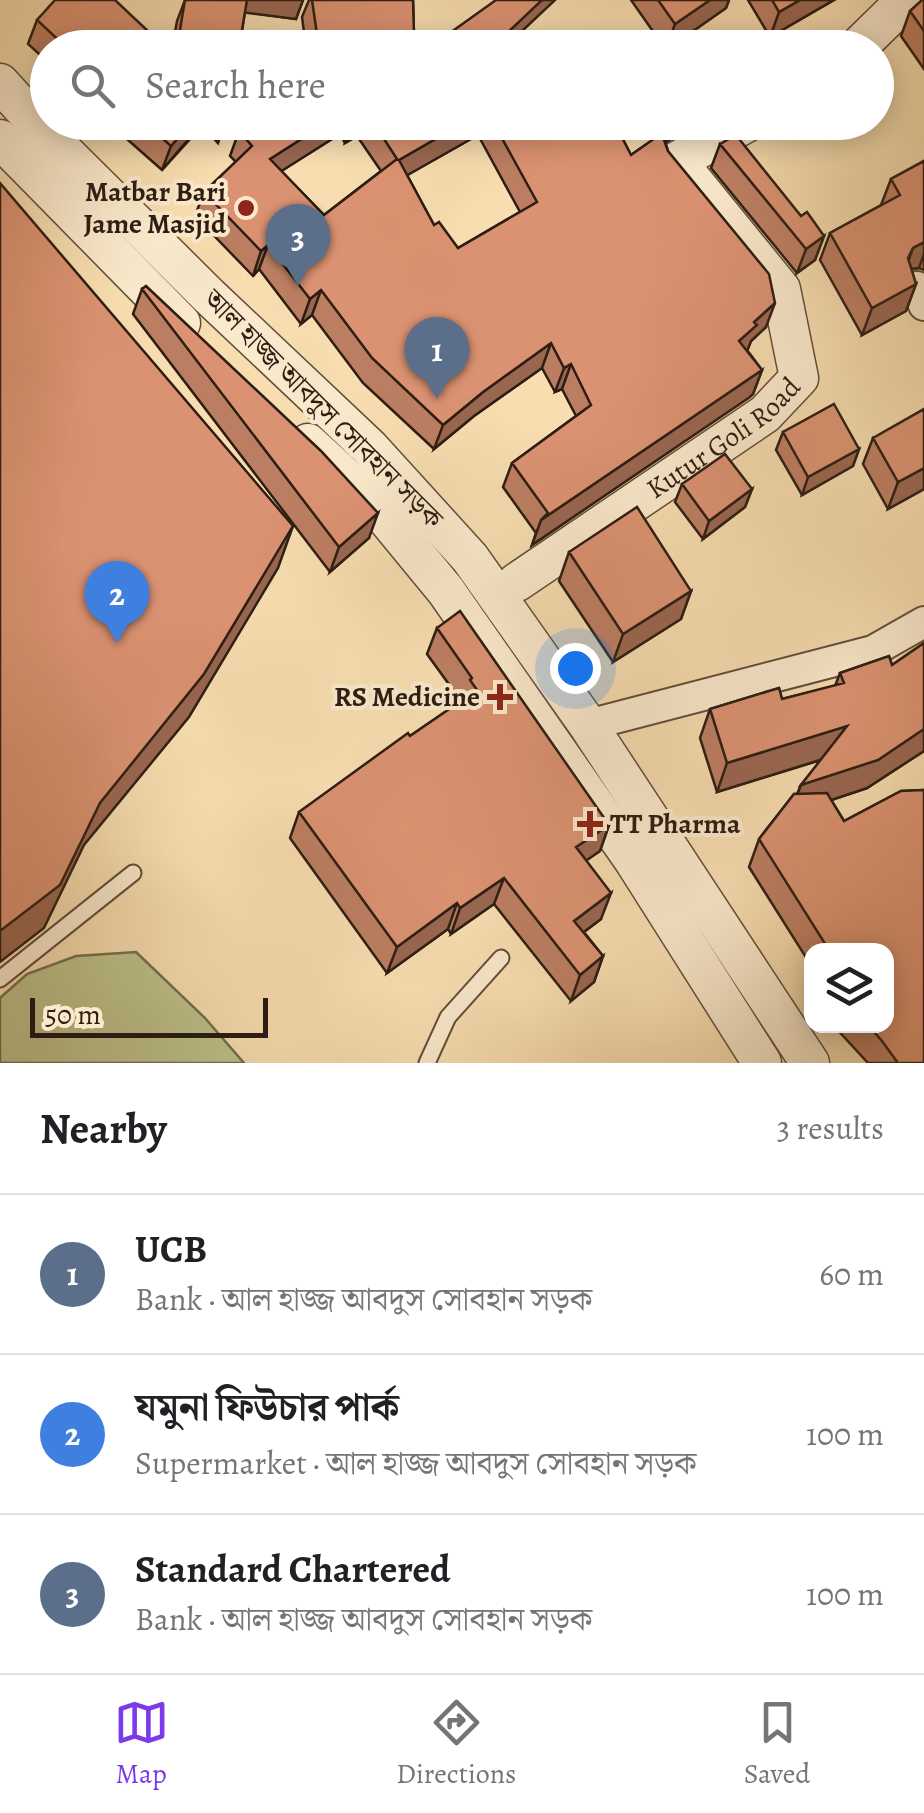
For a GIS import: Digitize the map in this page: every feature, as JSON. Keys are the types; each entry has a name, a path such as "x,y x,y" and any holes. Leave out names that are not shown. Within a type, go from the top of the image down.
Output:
{"street":[{"path":"875,30 906,0"},
{"name":"আল হাজ্জ আবদুস সোবহান সড়ক","path":"0,84 30,115"},
{"name":"আল হাজ্জ আবদুস সোবহান সড়ক","path":"54,140 434,515 490,584 588,725 810,1063"},
{"name":"Kutur Goli Road","path":"517,582 764,414 799,378 781,289 677,161 715,140"},
{"name":"আল হাজ্জ আবদুস সোবহান সড়ক","path":"10,150 208,349"},
{"name":"আল হাজ্জ আবদুস সোবহান সড়ক","path":"278,415 372,502 446,591 634,860 762,1063"},
{"path":"588,725 873,651 924,622"}],"lane":[{"path":"0,979 133,873"},
{"path":"427,1063 448,1017 501,958"}],"green space":[{"path":"136,952 205,1018 244,1063 0,1063 0,998 27,974 76,956"}],"building":[{"path":"55,0 115,0 147,30 48,30 37,20"},
{"path":"185,0 247,0 242,30 180,30"},
{"path":"312,0 413,0 414,30 316,30"},
{"path":"496,0 542,0 510,30 454,30"},
{"path":"658,0 710,0 675,24"},
{"path":"772,0 800,0 779,12"},
{"path":"924,0 924,31 910,11"},
{"path":"247,140 300,140 270,159 324,215 397,159 385,140 434,140 399,160 434,225 439,222 458,248 537,202 503,140 623,140 631,155 652,140 664,140 668,151 769,274 775,303 739,341 762,370 541,520 548,513 512,463 591,405 571,364 564,368 551,343 443,425 372,358 321,290 310,299 268,245 261,251 204,192 252,146"},
{"path":"740,140 801,216 807,212 824,236 806,249 720,144"},
{"path":"924,161 924,242 913,248 908,258 916,284 872,308 830,233 900,195 891,179"},
{"path":"0,183 293,526 204,674 100,803 60,885 0,931"},
{"path":"146,286 321,451 378,513 339,547 142,289"},
{"path":"834,404 859,449 808,477 783,432"},
{"path":"924,409 924,468 898,482 873,438"},
{"path":"725,454 752,489 709,521 682,484"},
{"path":"637,507 691,591 623,634 569,552"},
{"path":"460,611 609,825 576,847 611,893 574,921 603,956 580,975 504,878 460,908 457,903 397,947 299,812 408,733 410,736 477,690 437,628"},
{"path":"924,643 924,729 878,760 801,785 847,726 727,763 710,709 779,688 782,699 844,683 840,673 889,656 892,665"},
{"path":"924,790 924,1063 898,1063 875,1033 894,1033 894,943 825,943 759,839 794,794 827,793 844,821 901,791"}],"place":[{"name":"Matbar Bari Jame Masjid","path":"246,208"},
{"name":"Standard Chartered","path":"298,286"},
{"name":"UCB","path":"437,399"},
{"name":"যমুনা ফিউচার পার্ক","path":"117,643"},
{"name":"RS Medicine","path":"500,697"},
{"name":"TT Pharma","path":"590,824"}]}
